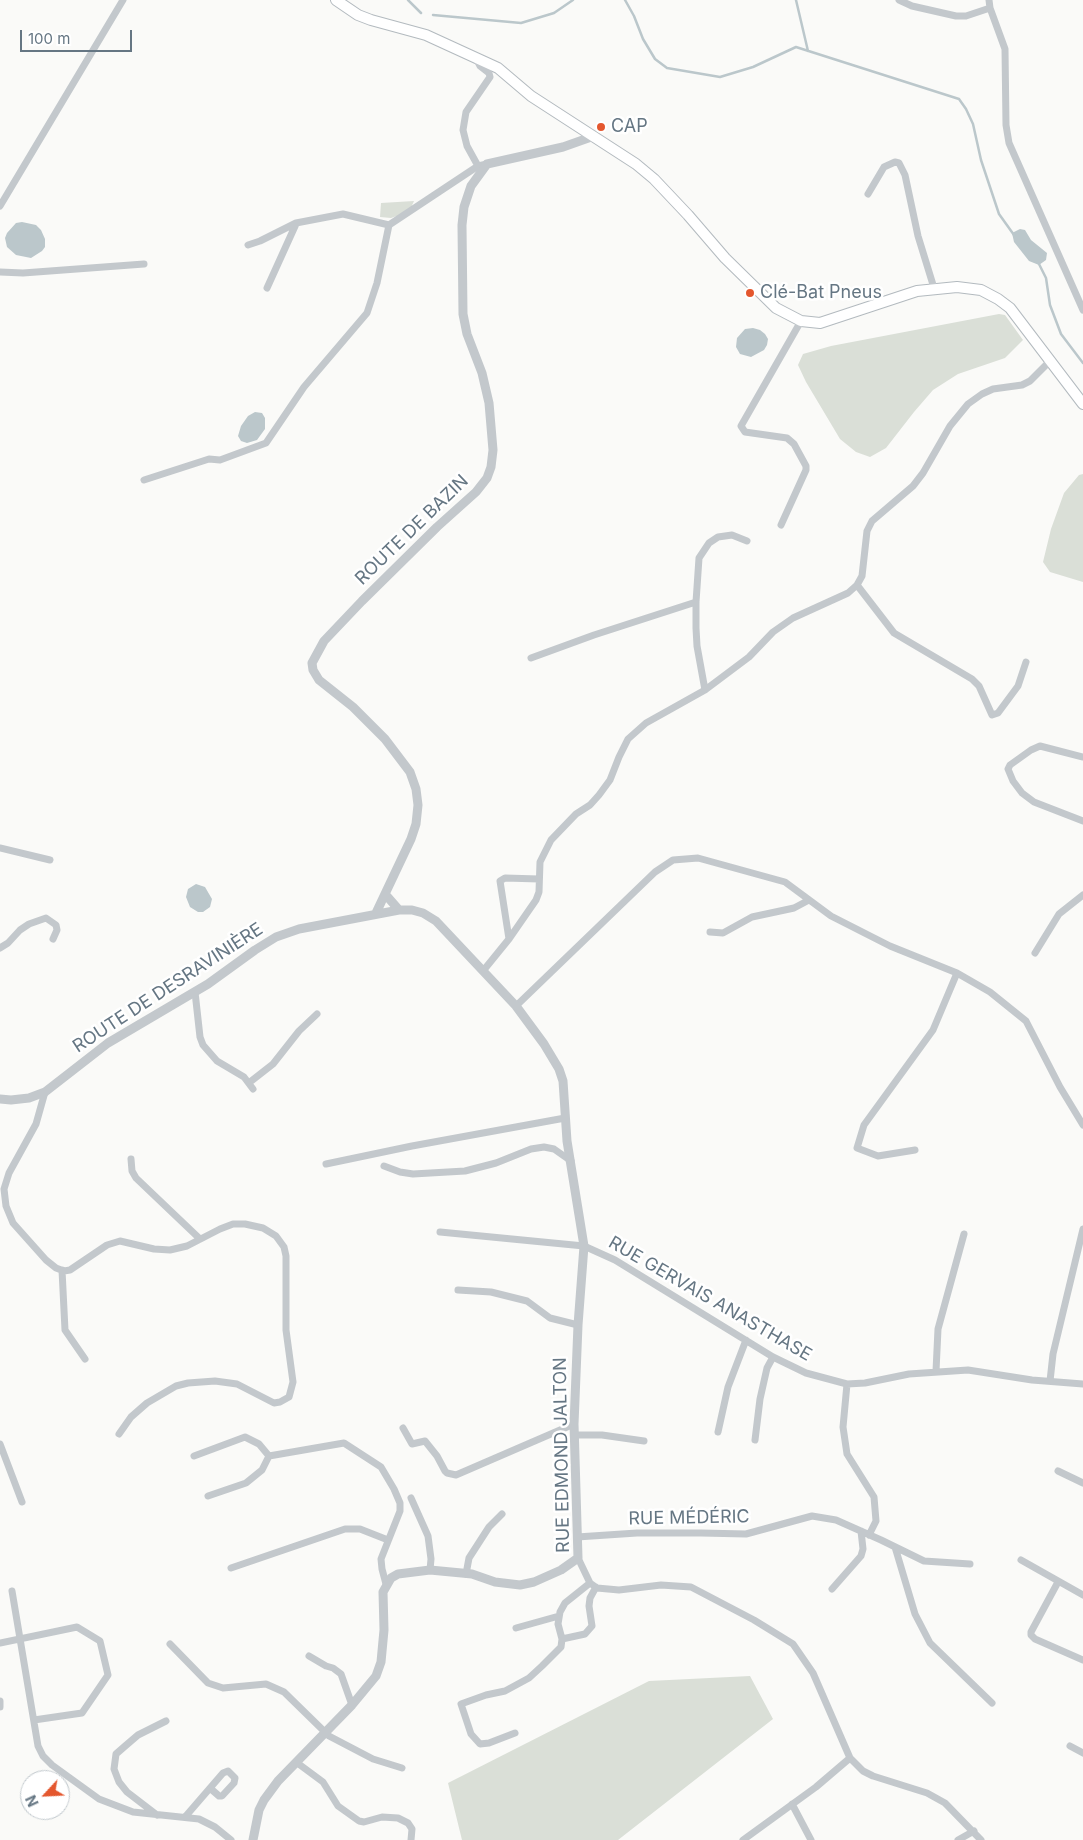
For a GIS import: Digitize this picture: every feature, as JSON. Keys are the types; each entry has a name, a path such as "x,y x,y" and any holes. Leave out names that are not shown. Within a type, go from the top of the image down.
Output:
{"main road":[{"path":"336,0 358,15 426,35 498,68 531,96 636,164 654,179 725,258 776,308 801,321 820,323 917,291 958,287 981,290 1010,308 1083,404"}],"street":[{"path":"0,206 123,0"},
{"path":"899,0 912,6 956,16 966,16 990,8"},
{"path":"989,0 990,8 1005,49 1006,125 1011,149 1083,310"},
{"path":"475,56 480,66 489,73 490,77 466,112 463,130 467,146 482,165"},
{"path":"144,480 209,459 220,460 266,443 304,387 367,313 377,283 389,225 482,165 570,145 594,136"},
{"path":"868,194 884,167 895,162 899,163 905,175 918,236 934,288"},
{"name":"ROUTE DE BAZIN","path":"376,913 411,839 416,824 418,805 416,789 410,772 385,739 353,708 319,680 313,670 312,663 324,641 430,534 476,492 487,478 493,450 490,416 482,374 467,334 463,314 462,225 464,207 471,186 482,165"},
{"path":"248,245 270,237 296,223 343,214 389,225"},
{"path":"267,288 296,223"},
{"path":"0,272 23,273 144,264"},
{"path":"781,525 806,470 806,466 794,444 787,438 746,432 740,426 801,321"},
{"path":"483,971 509,939 536,900 539,892 540,862 551,840 576,814 590,805 599,795 610,780 628,739 646,723 705,690 749,657 773,632 793,618 848,593 857,585 862,576 867,531 872,520 913,486 923,474 950,426 968,404 993,389 1022,385 1030,381 1051,360"},
{"path":"705,690 697,646 696,602 700,558 709,543 726,535 732,534 747,541"},
{"path":"857,585 894,633 972,679 979,686 992,715 998,713 1018,686 1026,662"},
{"path":"531,658 594,635 696,602"},
{"path":"1083,756 1040,746 1023,755 1010,765 1008,769 1013,782 1034,802 1083,821"},
{"path":"0,848 50,860"},
{"path":"516,1006 655,872 672,860 698,858 785,882 831,916 890,946 957,973 990,992 1026,1021 1060,1088 1083,1125"},
{"path":"509,939 500,881 505,878 539,879"},
{"path":"385,894 399,910"},
{"path":"1035,953 1059,914 1083,895"},
{"path":"710,932 723,933 752,917 794,908 809,900"},
{"name":"ROUTE DE DESRAVINIÈRE","path":"0,1099 29,1098 45,1092 108,1043 195,992 276,937 299,929 376,913 412,910 436,921 516,1006 544,1044 559,1069 563,1081 565,1118 584,1246"},
{"path":"0,948 24,927 46,918 56,925 57,930 54,939"},
{"path":"915,1150 878,1156 857,1148 864,1125 934,1030 957,973"},
{"path":"195,992 200,1037 203,1045 217,1061 244,1077 252,1086 316,1014"},
{"path":"45,1092 36,1124 9,1173 4,1189 6,1206 13,1223 46,1260 56,1268 70,1270 107,1245 120,1242 154,1249 170,1250 187,1246 233,1224 245,1224 263,1228 282,1242 286,1256 286,1330 292,1382 289,1397 280,1402 274,1402 237,1384 215,1381 188,1383 176,1386 147,1403 131,1417 119,1434"},
{"path":"326,1164 565,1118"},
{"path":"384,1166 400,1172 413,1174 465,1171 496,1163 531,1149 544,1147 554,1149 571,1162"},
{"path":"131,1159 132,1171 136,1178 175,1213 200,1239"},
{"path":"1050,1381 1053,1354 1083,1230"},
{"name":"RUE GERVAIS ANASTHASE","path":"440,1232 584,1246 615,1260 773,1357 806,1373 847,1384 866,1383 909,1374 968,1370 1032,1380 1083,1384"},
{"path":"936,1372 938,1329 964,1234"},
{"name":"RUE EDMOND JALTON","path":"584,1246 578,1325 574,1434 578,1558 593,1585"},
{"path":"62,1270 65,1330 85,1359"},
{"path":"458,1290 491,1292 527,1301 550,1318 578,1325"},
{"path":"718,1432 726,1394 746,1340"},
{"path":"756,1440 760,1399 767,1368 773,1357"},
{"path":"847,1384 843,1427 847,1454 874,1496 876,1521 869,1535"},
{"path":"403,1428 412,1444 425,1441 437,1456 445,1471 456,1475 574,1424"},
{"path":"574,1434 602,1435 644,1441"},
{"path":"194,1456 245,1437 260,1444 269,1456"},
{"path":"269,1456 344,1443 375,1462 388,1476 400,1503 400,1511 381,1559 386,1584"},
{"path":"0,1444 22,1502"},
{"path":"208,1496 246,1483 262,1470 269,1456"},
{"path":"1058,1471 1083,1483"},
{"path":"411,1498 428,1536 431,1559 430,1570"},
{"path":"466,1574 469,1558 490,1527 502,1514"},
{"name":"RUE MÉDÉRIC","path":"577,1537 637,1533 702,1532 746,1534 812,1516 836,1520 924,1561 970,1564"},
{"path":"231,1568 345,1529 360,1529 388,1540"},
{"path":"832,1589 861,1556 863,1549 861,1531"},
{"path":"895,1547 915,1614 930,1643 992,1703"},
{"path":"253,1840 259,1810 278,1781 352,1705 376,1676 381,1662 384,1630 382,1606 383,1592 386,1584 398,1574 430,1570 466,1574 506,1585 520,1585 534,1582 561,1570 578,1558"},
{"path":"1021,1560 1083,1596"},
{"path":"1058,1582 1031,1632 1032,1637 1083,1660"},
{"path":"562,1639 585,1634 592,1626 589,1606 593,1585"},
{"path":"515,1732 489,1743 480,1744 471,1734 461,1704 486,1695 505,1691 529,1678 561,1647 562,1639 558,1624 559,1616 565,1603 593,1585 619,1590 660,1585 690,1587 748,1616 793,1644 813,1673 850,1758 863,1771 873,1776 928,1792 945,1803 982,1840"},
{"path":"12,1591 38,1746 43,1756 52,1765 99,1799 133,1812 199,1819 231,1840"},
{"path":"516,1628 559,1616"},
{"path":"0,1643 77,1627 100,1641 108,1675 82,1713 34,1720"},
{"path":"170,1644 208,1683 223,1688 266,1684 284,1692 324,1733 373,1759 402,1768"},
{"path":"309,1656 341,1674 352,1705"},
{"path":"0,1701 0,1707"},
{"path":"157,1815 127,1792 114,1769 116,1754 124,1746 138,1735 166,1721"},
{"path":"1070,1746 1083,1753"},
{"path":"743,1840 850,1758"},
{"path":"296,1762 323,1782 338,1806 359,1821 364,1822 382,1817 398,1818 408,1823 412,1829 411,1840"},
{"path":"185,1817 210,1789"},
{"path":"792,1804 811,1840"},
{"path":"958,1840 974,1831"}],"shaded area":[{"path":"414,201 410,210 403,214 391,218 380,217 381,203"},
{"path":"22,222 36,225 41,230 45,239 45,247 31,258 16,255 7,247 5,238 7,233 16,223"},
{"path":"1020,229 1025,230 1031,240 1047,253 1046,260 1039,265 1029,261 1014,242 1012,233"},
{"path":"999,314 1005,315 1023,340 1005,358 958,374 933,390 886,448 870,457 856,452 840,439 798,365 803,354 831,346"},
{"path":"753,328 765,334 768,339 767,345 764,350 751,357 740,354 736,347 737,338 745,329"},
{"path":"255,412 262,413 265,418 265,429 257,440 247,443 241,441 238,436 241,426 248,416"},
{"path":"1083,474 1083,582 1050,572 1043,562 1051,529 1064,493 1079,475"},
{"path":"196,884 205,887 212,899 210,907 203,912 198,912 190,907 186,897 188,889"},
{"path":"750,1676 773,1719 618,1840 462,1840 448,1783 649,1681"}],"waterway":[{"path":"408,0 421,13"},
{"path":"433,15 521,23 554,13 573,0"},
{"path":"625,0 643,39 655,59 667,68 720,77 753,67 796,47 959,99 973,124 981,160 999,214 1014,235"},
{"path":"796,0 808,51"},
{"path":"1039,264 1046,278 1050,305 1061,334 1083,363"}],"place":[{"name":"CAP","path":"601,127"},
{"name":"Clé-Bat Pneus","path":"750,293"}]}
